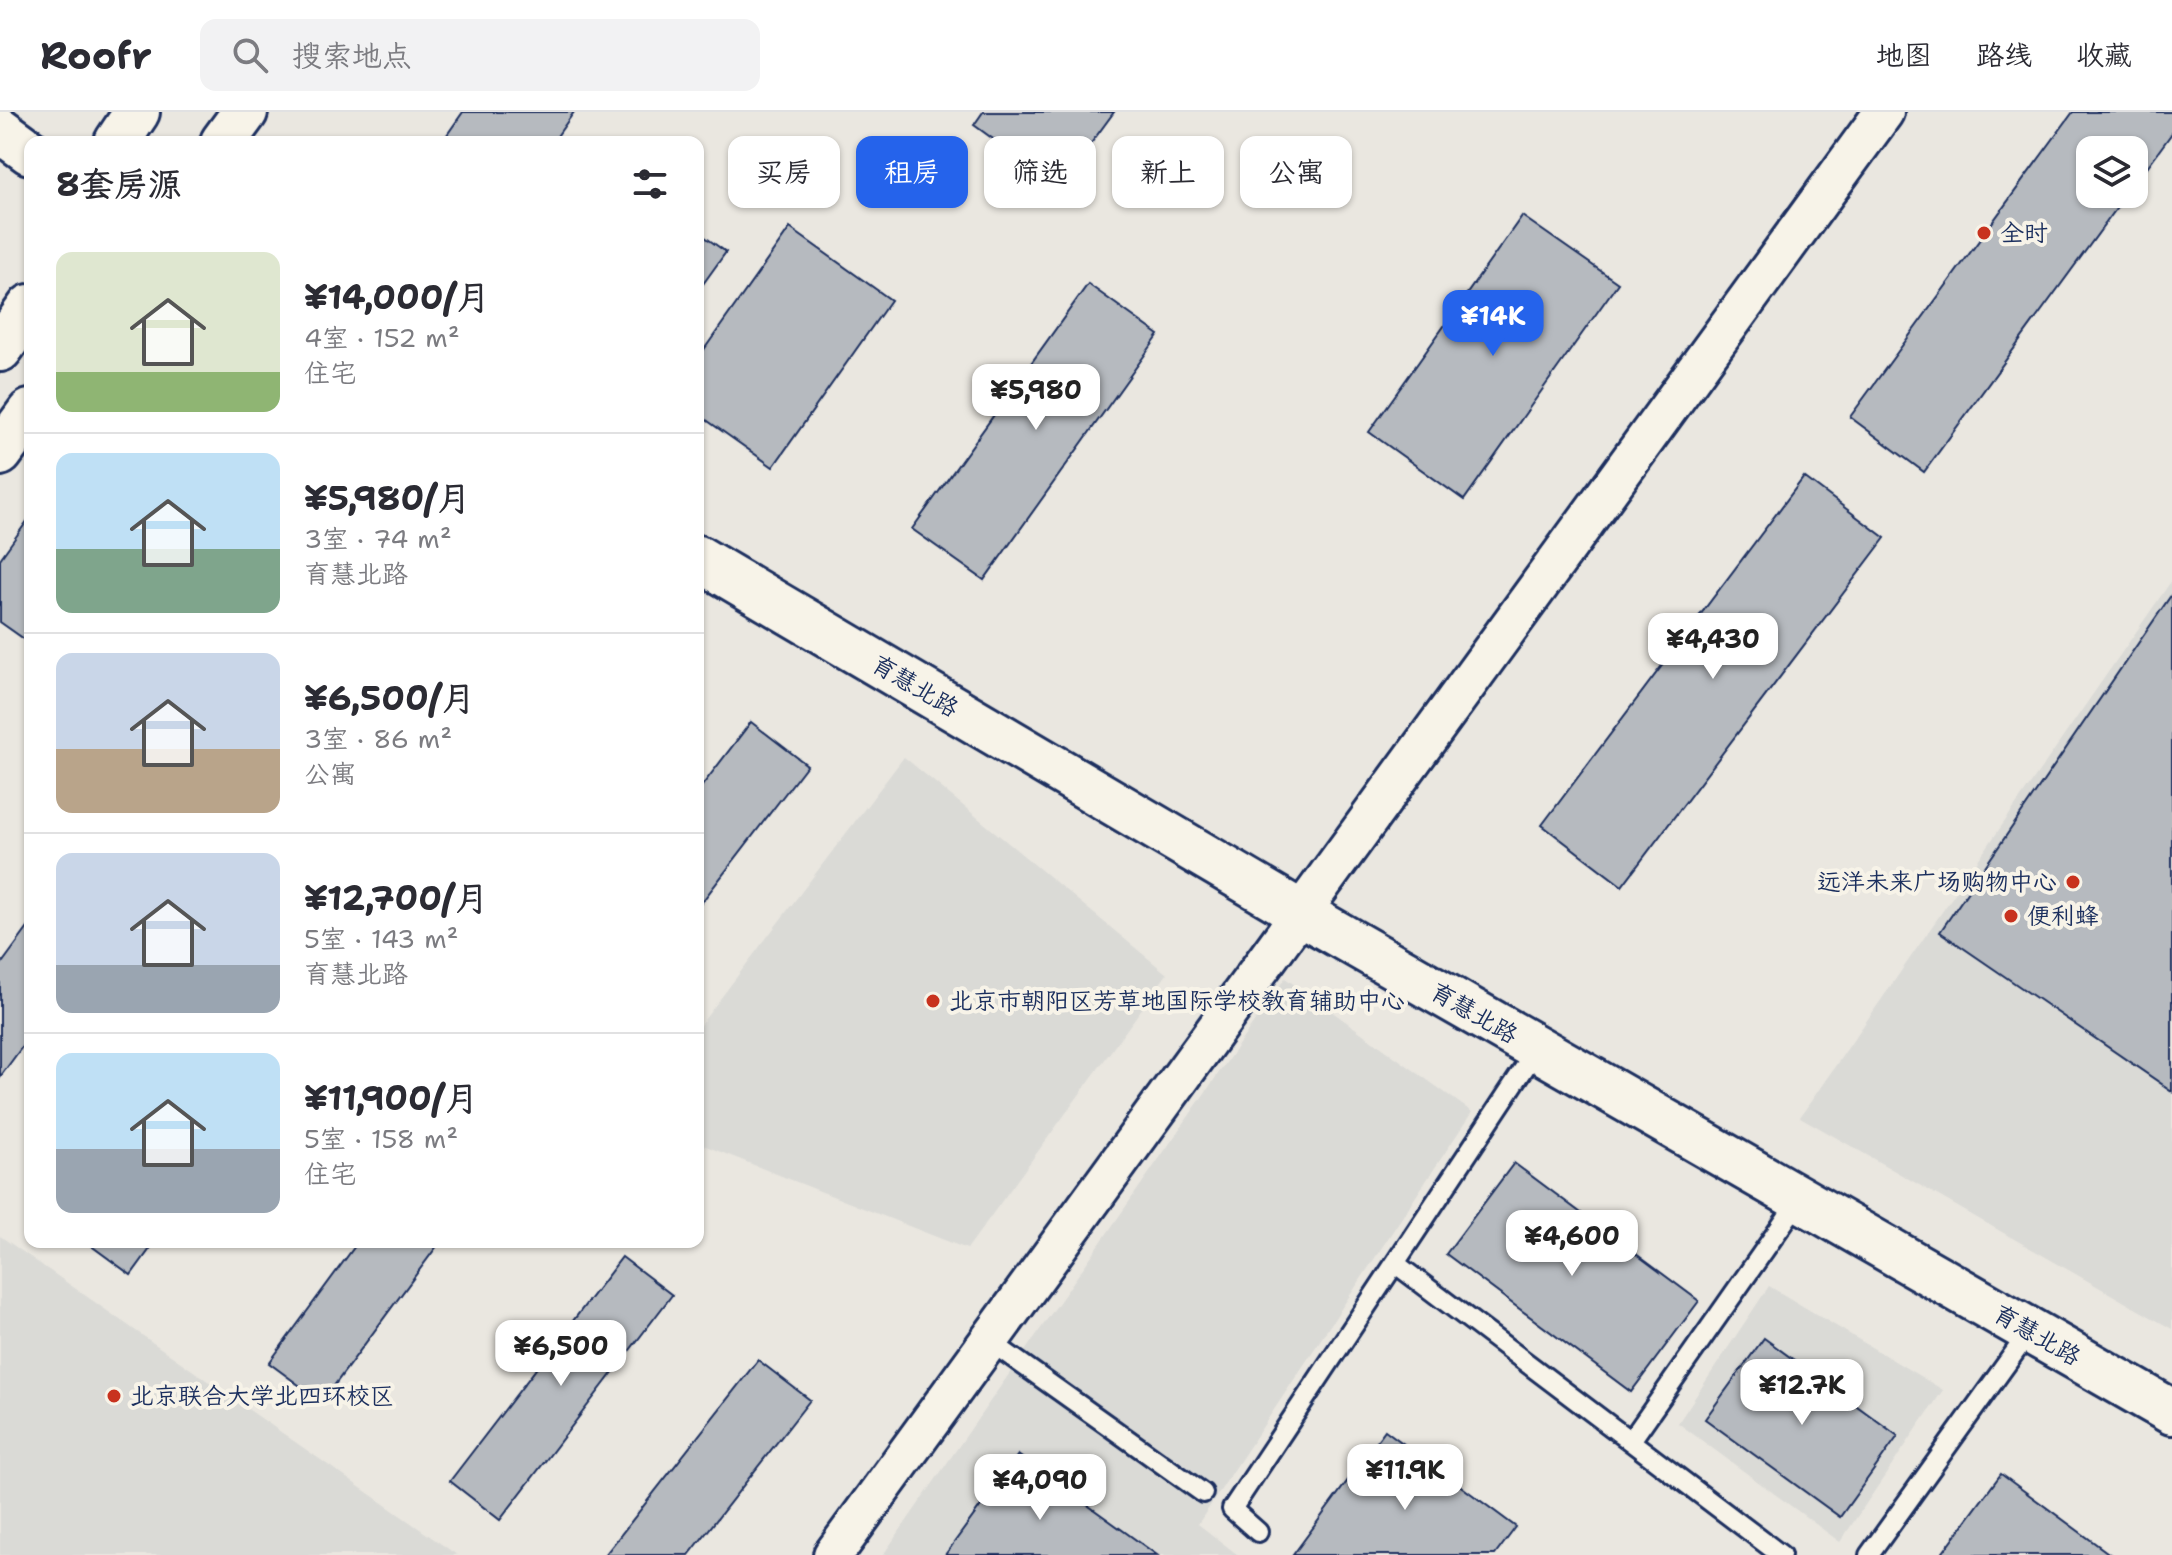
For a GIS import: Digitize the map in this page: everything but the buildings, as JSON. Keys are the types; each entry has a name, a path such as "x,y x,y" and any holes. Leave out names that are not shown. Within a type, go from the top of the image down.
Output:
{"street":[{"path":"121,136 137,112"},
{"path":"227,136 245,112"},
{"path":"833,1555 1884,112"},
{"path":"0,130 24,148"},
{"path":"0,349 24,315"},
{"path":"0,453 24,420"},
{"name":"育慧北路","path":"704,562 1299,912 2172,1412"}],"lane":[{"path":"1258,1532 1232,1509 1537,1049"},
{"path":"1632,1439 1800,1199"},
{"path":"1396,1264 1632,1439 1781,1555"},
{"path":"1869,1555 2030,1331"},
{"path":"988,1340 1203,1493"}],"shaded area":[{"path":"2172,580 2172,1329 1800,1117"},
{"name":"北京市朝阳区芳草地国际学校教育辅助中心","path":"904,757 1167,974 967,1249 704,1145 704,1020"},
{"path":"1285,978 1472,1112 1198,1524 1238,1555 883,1555"},
{"name":"北京联合大学北四环校区","path":"0,1236 457,1555 0,1555"},
{"path":"1769,1286 1943,1390 1840,1542 1678,1423"}],"place":[{"name":"全时","path":"1984,233"},
{"name":"远洋未来广场购物中心","path":"2073,882"},
{"name":"便利蜂","path":"2011,916"},
{"name":"北京市朝阳区芳草地国际学校教育辅助中心","path":"933,1001"},
{"name":"北京联合大学北四环校区","path":"114,1396"}]}
